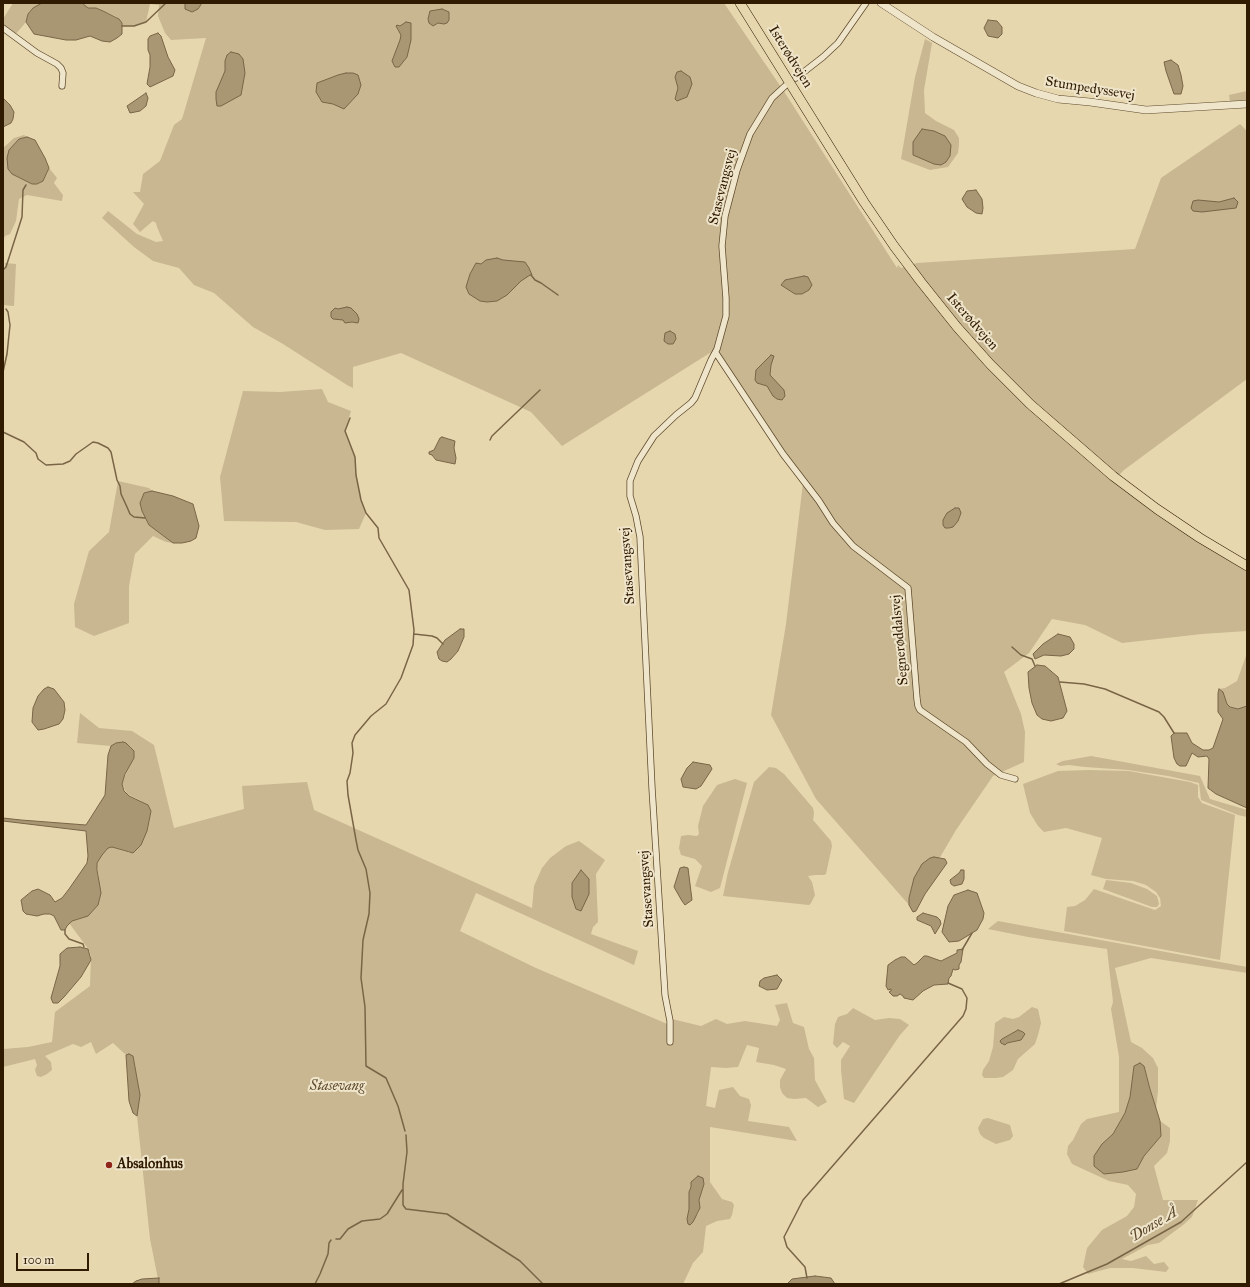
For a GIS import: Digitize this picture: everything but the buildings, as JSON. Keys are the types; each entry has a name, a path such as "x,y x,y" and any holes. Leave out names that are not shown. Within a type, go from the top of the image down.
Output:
{"highway":[{"name":"Isterødvejen","path":"736,3 753,24"},
{"name":"Isterødvejen","path":"740,3 864,202 894,246 953,322 990,364 1030,404 1113,476 1157,509 1200,538 1247,566"}],"street":[{"path":"796,78 838,43 866,3"},
{"name":"Stumpedyssevej","path":"881,3 960,52 1018,86 1036,94 1058,99 1146,110 1247,104"},
{"path":"3,28 36,53 57,64 63,73 62,86"},
{"name":"Stasevangsvej","path":"670,1042 670,1021 665,995 652,788 640,537 630,496 630,481 638,461 654,436 695,398 711,360 716,353 726,316 722,246 725,216 737,170 750,134 772,98 785,86"},
{"name":"Segnerøddalsvej","path":"716,353 783,454 819,501 833,523 853,546 908,588 917,699 920,710 966,742 987,764 1001,775 1014,779"}],"green space":[{"path":"13,3 42,3 33,8 28,14 26,22 15,35 3,25 3,19"},
{"path":"82,3 185,3 185,9 198,9 202,3 724,3 785,93 897,268 898,265 901,268 917,263 1135,249 1161,178 1240,124 1247,131 1247,379 1124,470 1113,481 1158,516 1247,572 1247,631 1202,634 1122,643 1085,625 1052,619 1029,653 1004,672 1021,714 1025,732 1024,762 993,776 956,830 939,859 934,857 920,869 912,886 909,905 816,799 771,715 786,624 803,483 713,351 562,446 531,412 401,353 353,367 353,388 347,385 283,344 253,327 214,293 194,285 179,268 153,261 134,247 102,218 108,211 137,234 156,242 163,241 156,223 153,221 140,232 133,224 144,204 133,192 140,192 143,174 160,161 174,125 182,119 206,38 171,40 165,33 158,16 159,5 150,4 146,22 134,26 122,26 118,18 115,16 96,8 88,8"},
{"path":"925,39 932,43 924,90 925,113 936,121 954,130 959,138 958,153 948,167 930,170 901,159 915,77"},
{"path":"1247,91 1247,101 1230,102 1229,95"},
{"path":"24,135 27,137 19,139 8,169 12,174 32,184 37,184 42,181 49,168 57,178 54,183 63,195 62,201 27,195 19,199 16,221 10,234 5,236 3,241 3,148 14,138"},
{"path":"5,263 16,264 14,306 3,305 3,270 5,269"},
{"path":"322,389 328,402 351,411 345,431 355,457 356,475 361,500 366,513 359,529 325,530 296,522 224,521 220,477 243,391 280,392"},
{"path":"118,481 149,488 152,491 144,493 140,502 142,511 149,525 173,543 166,542 153,536 135,554 129,586 129,623 94,636 75,627 74,604 89,551 109,532"},
{"path":"1247,653 1247,706 1238,709 1230,707 1227,704 1223,692 1219,689 1225,688 1237,681"},
{"name":"Stasevang","path":"80,713 99,728 132,731 154,745 174,828 244,809 242,786 307,782 314,810 532,908 534,886 542,868 550,858 566,846 579,841 605,860 596,874 598,922 593,927 591,934 638,951 634,965 476,893 460,931 536,968 672,1026 672,1019 701,1026 716,1019 727,1024 745,1021 777,1026 780,1020 775,1005 787,1003 793,1023 804,1027 809,1049 814,1058 815,1080 827,1102 818,1107 806,1098 787,1098 782,1093 780,1087 780,1080 786,1069 756,1062 759,1048 747,1045 738,1067 711,1067 706,1106 715,1108 719,1090 733,1087 740,1096 749,1099 751,1105 748,1121 789,1127 797,1141 710,1127 710,1182 722,1199 732,1202 734,1205 730,1219 717,1221 706,1226 703,1252 693,1263 683,1284 159,1284 150,1239 137,1116 140,1095 133,1056 129,1054 126,1055 113,1043 96,1054 91,1042 81,1047 73,1044 45,1056 51,1062 52,1070 41,1077 37,1076 35,1070 37,1065 35,1059 3,1067 3,1049 28,1047 52,1042 55,1012 90,986 91,956 89,950 69,923 88,916 98,905 99,881 97,863 102,855 108,848 112,847 130,853 147,831 151,811 141,801 127,794 122,784 129,766 131,747 123,742 116,743 111,746 77,743","holes":["691,1182 704,1184 699,1200 700,1208 698,1214 687,1219"]},
{"path":"1091,756 1200,776 1210,799 1247,810 1247,817 1238,815 1201,800 1199,783 1168,776 1128,770 1069,765 1060,766 1056,764 1063,761"},
{"path":"769,767 776,768 784,774 813,808 813,820 831,841 832,846 826,874 808,876 812,882 815,895 809,905 723,896 728,872 754,782"},
{"path":"1058,771 1129,771 1190,782 1198,785 1198,797 1202,803 1235,815 1220,960 1064,931 1067,907 1075,906 1085,900 1094,889 1155,910 1161,906 1160,898 1156,892 1146,885 1133,881 1106,879 1091,875 1102,838 1066,828 1044,832 1038,826 1030,813 1023,784"},
{"path":"735,779 747,783 720,888 711,892 695,886 702,866 695,859 681,855 679,848 681,836 697,836 699,834 698,826 703,806 717,785"},
{"path":"1106,880 1131,883 1147,889 1157,896 1159,904 1157,907 1152,907 1103,889"},
{"path":"998,921 1247,967 1247,973 1151,958 1115,968 1131,1042 1142,1048 1153,1058 1158,1068 1158,1091 1156,1109 1144,1066 1134,1066 1130,1097 1125,1113 1113,1134 1102,1144 1137,1169 1144,1156 1161,1136 1160,1121 1170,1128 1170,1141 1167,1153 1154,1166 1163,1200 1198,1200 1192,1217 1183,1225 1159,1243 1148,1245 1122,1259 1131,1261 1146,1256 1154,1264 1164,1262 1169,1268 1166,1272 1133,1268 1110,1268 1088,1274 1083,1267 1087,1248 1102,1230 1127,1216 1134,1207 1136,1194 1128,1185 1109,1181 1072,1164 1067,1154 1068,1146 1073,1140 1081,1124 1087,1119 1119,1112 1119,1057 1111,1009 1113,1002 1107,949 1028,937 988,929"},
{"path":"1032,1007 1038,1009 1041,1023 1035,1044 1018,1059 1013,1070 1003,1077 984,1078 982,1075 983,1070 989,1061 993,1047 995,1023 1004,1017 1013,1019 1019,1017","holes":["1018,1030 1025,1034 1013,1042 1006,1043 1002,1039"]},
{"path":"853,1008 875,1020 889,1018 900,1019 909,1025 900,1035 854,1103 844,1099 841,1070 841,1060 850,1046 843,1042 837,1048 833,1044 835,1024 838,1017 847,1014"},
{"path":"988,1118 1010,1125 1013,1136 1010,1140 996,1144 984,1138 980,1134 978,1128 983,1119"}],"shaded area":[{"path":"42,3 82,3 88,8 96,8 119,19 122,23 122,34 110,42 102,41 90,36 76,40 66,40 34,34 26,22 28,14 33,8"},
{"path":"185,3 202,3 198,9 192,12 185,9"},
{"path":"442,9 449,12 449,20 447,23 438,23 433,26 429,23 428,19 430,11"},
{"path":"988,20 997,21 1002,27 1002,34 998,38 988,36 984,28"},
{"path":"406,22 411,23 411,40 407,57 399,67 395,67 392,61 401,35 396,26 400,26"},
{"path":"158,33 161,36 168,57 175,70 173,76 150,87 147,84 150,67 148,39 150,36"},
{"path":"231,52 239,54 243,59 245,73 241,95 221,106 217,106 216,92 225,71 225,61 227,55"},
{"path":"1171,60 1178,65 1181,75 1183,86 1181,94 1174,94 1166,71 1164,62"},
{"path":"681,71 690,77 692,84 687,97 677,101 675,99 678,88 675,77 677,72"},
{"path":"346,73 358,75 361,85 358,94 344,109 333,104 322,102 316,92 317,83"},
{"path":"146,93 148,98 146,106 140,111 130,113 127,106"},
{"path":"3,98 14,112 11,123 3,127"},
{"path":"922,129 934,131 945,136 951,145 950,156 946,162 941,165 934,164 913,155 913,142"},
{"path":"27,137 35,140 49,168 43,181 37,184 32,184 12,174 8,169 7,158 9,150 19,139"},
{"path":"976,190 982,199 982,214 976,213 967,207 962,199 967,191"},
{"path":"1234,198 1238,202 1236,208 1202,212 1193,211 1191,208 1193,201 1219,202"},
{"path":"497,258 525,262 532,275 521,281 507,295 497,301 480,301 469,294 466,287 470,274 476,263 481,264 486,260"},
{"path":"804,276 808,277 812,285 809,290 802,294 795,294 781,285 785,280"},
{"path":"347,307 351,308 357,314 359,319 358,323 345,323 343,320 333,319 331,317 331,312 335,308 338,309"},
{"path":"670,331 675,334 676,339 673,344 668,344 664,341 665,333"},
{"path":"771,355 774,356 770,375 784,390 785,396 782,400 773,396 767,386 757,383 755,380 756,370"},
{"path":"442,437 455,441 455,464 436,460 429,454 429,452 434,450"},
{"path":"152,491 173,496 193,504 199,526 196,538 182,543 173,543 149,525 140,503 144,493"},
{"path":"955,508 959,508 961,513 958,521 953,527 945,528 943,525 943,520 947,513"},
{"path":"460,629 464,629 464,637 458,651 447,662 442,661 439,659 437,652 445,640"},
{"path":"1058,634 1070,637 1074,644 1074,649 1069,654 1061,656 1044,655 1035,659 1033,654 1043,644"},
{"path":"1037,665 1045,666 1058,677 1067,711 1063,718 1051,721 1042,719 1037,715 1032,703 1028,672"},
{"path":"48,687 54,689 64,702 65,710 63,719 59,724 38,730 32,722 33,708 38,696"},
{"path":"1219,689 1223,692 1227,704 1230,707 1238,709 1247,706 1247,808 1216,794 1208,788 1209,759 1207,756 1198,757 1192,753 1186,766 1180,766 1177,764 1174,758 1171,736 1174,733 1187,733 1192,743 1203,750 1213,748 1223,719 1218,712"},
{"path":"123,742 134,751 134,758 125,774 122,784 124,791 129,796 148,805 151,811 147,831 141,845 133,853 112,847 108,848 97,863 101,893 98,905 88,916 72,921 65,930 61,930 54,916 50,914 37,916 26,914 23,911 21,900 32,891 38,889 50,895 55,902 62,898 87,863 88,856 86,831 3,821 3,818 86,825 105,795 108,755 111,746 116,743"},
{"path":"693,762 710,765 712,769 701,786 696,789 683,787 681,779 687,768"},
{"path":"934,857 945,859 947,863 925,894 916,911 913,912 909,905 909,898 914,878 922,864"},
{"path":"680,868 688,868 692,900 685,905 674,887"},
{"path":"581,870 589,879 589,894 581,911 576,909 572,897 572,883"},
{"path":"961,870 964,870 964,879 962,884 954,886 951,884 950,880"},
{"path":"968,890 977,893 984,913 983,919 977,930 959,941 949,942 942,932 948,906 954,895"},
{"path":"923,913 937,917 940,920 941,924 935,934 931,926 917,920 917,917"},
{"path":"80,947 88,949 91,960 81,977 64,997 58,1003 53,1003 51,998 60,966 60,954 67,948"},
{"path":"963,949 959,969 953,969 948,984 934,985 923,991 913,1000 904,998 900,994 893,996 889,992 891,989 888,990 886,986 888,965 895,960 905,957 914,965 924,956 927,956 941,961 957,953 957,950"},
{"path":"777,975 782,980 777,989 767,990 759,986 760,981 764,978"},
{"path":"1018,1030 1025,1034 1021,1040 1007,1043 1005,1045 1001,1043 1000,1041 1002,1039"},
{"path":"129,1054 133,1056 140,1095 137,1116 133,1113 129,1101 126,1055"},
{"path":"1140,1063 1144,1066 1160,1121 1161,1136 1144,1156 1137,1169 1104,1174 1094,1166 1094,1156 1102,1144 1113,1134 1125,1113 1130,1097 1134,1066"},
{"path":"698,1176 703,1178 704,1184 699,1200 700,1208 690,1225 688,1224 687,1219 689,1209 689,1192 691,1182"},
{"path":"815,1276 831,1278 835,1284 787,1284 792,1279"},
{"path":"159,1278 159,1284 132,1284 142,1279"}],"waterway":[{"path":"122,26 134,26 146,22 166,3"},
{"path":"3,270 6,267 22,217 23,190 26,185"},
{"path":"531,275 535,280 558,295"},
{"path":"3,372 7,354 10,325 8,312 6,309"},
{"path":"490,440 492,436 540,390"},
{"path":"350,418 345,431 355,457 356,475 361,500 366,513 378,528 379,538 409,590 414,630 413,645 401,678 386,704 371,716 355,735 352,743 353,753 350,773 347,781 348,795 358,850 366,869 370,893 369,914 363,940 361,978 365,1007 366,1066 386,1078 398,1106 405,1131"},
{"path":"3,432 24,442 36,453 38,459 46,465 63,464 70,461 76,454 93,442 108,448 111,452 121,494 130,514 134,517 145,518"},
{"path":"414,634 432,636 437,638 443,644"},
{"path":"1012,647 1021,655 1032,659 1035,666"},
{"path":"1060,682 1084,684 1105,689 1159,712 1174,733"},
{"path":"65,930 65,934 69,939 83,944 84,947"},
{"path":"962,950 972,933"},
{"path":"807,1278 805,1267 787,1247 784,1237 803,1200 963,1016 966,1009 967,998 962,989 948,983"},
{"path":"406,1135 407,1152 403,1184 403,1205 406,1209 447,1214 520,1261 543,1284"},
{"name":"Donse Å","path":"1059,1284 1107,1264 1181,1222 1247,1162"},
{"path":"336,1239 340,1239 348,1229 362,1221 380,1219 387,1214 402,1190"},
{"path":"315,1284 328,1254 329,1243 331,1240"}],"place":[{"name":"Absalonhus","path":"109,1165"}]}
